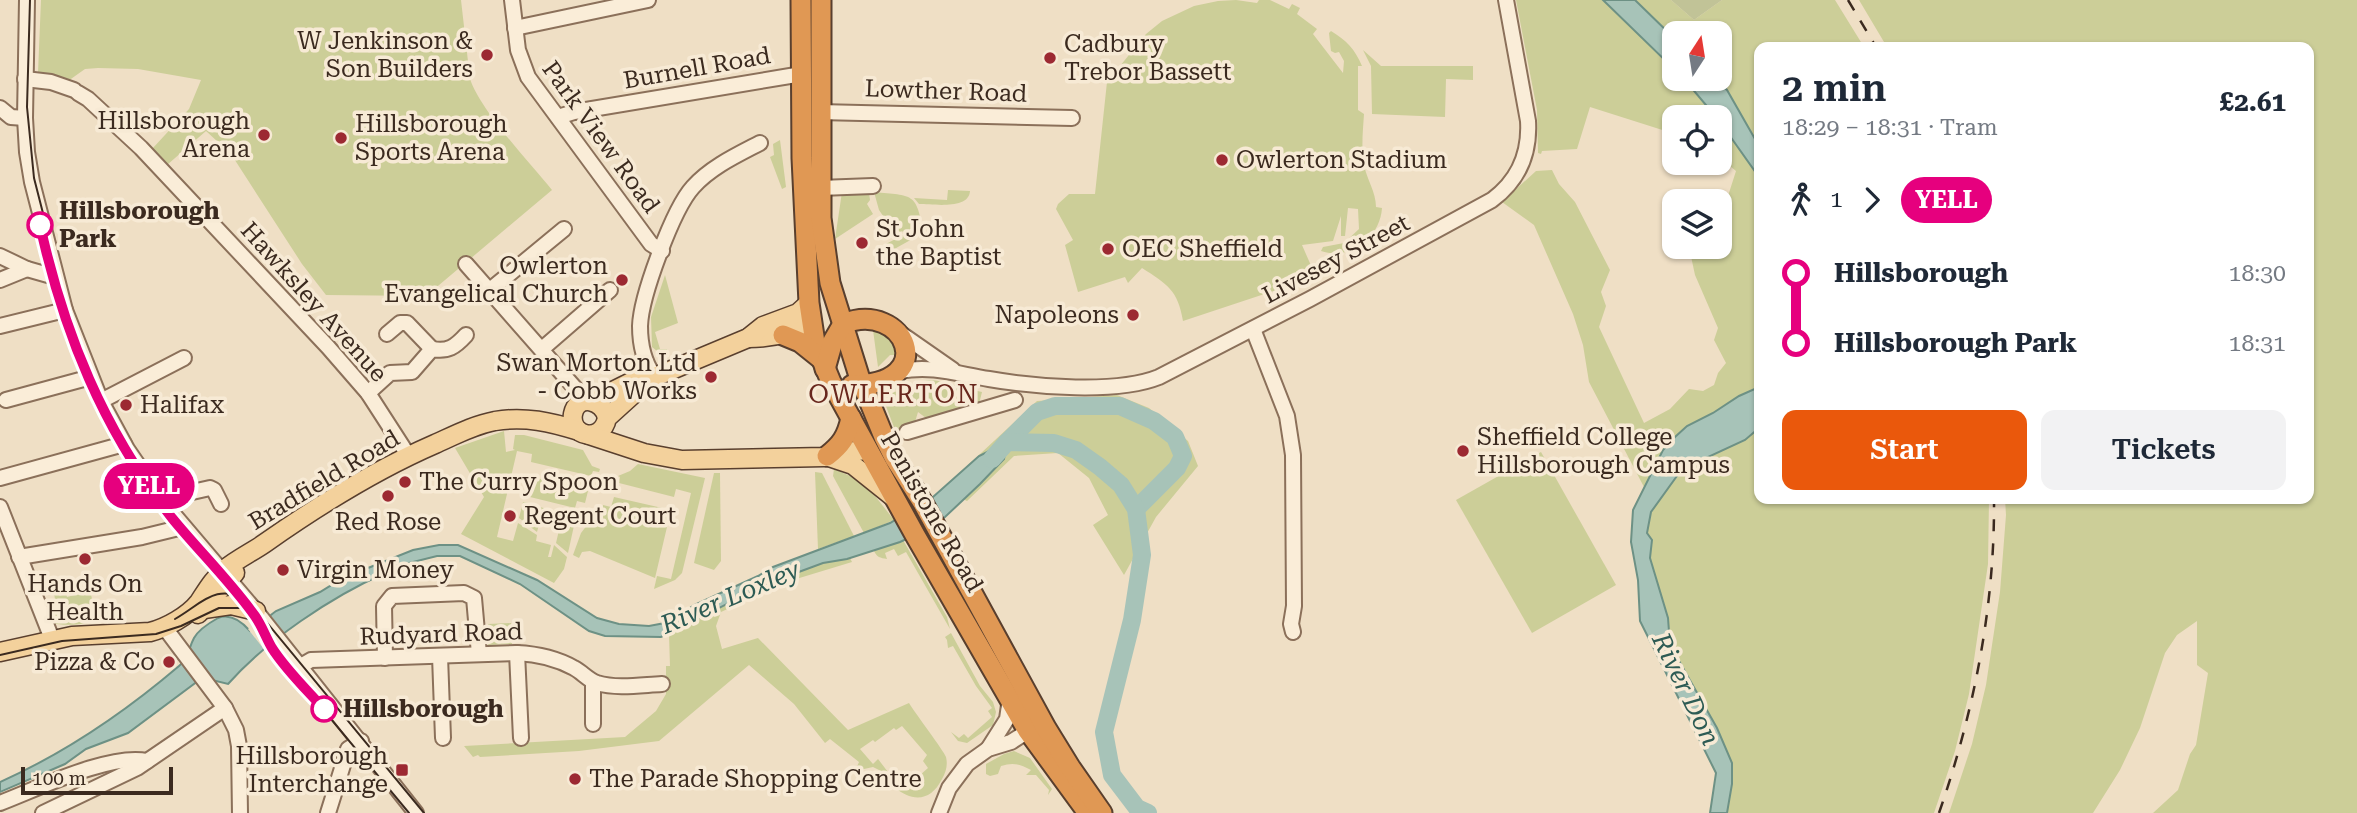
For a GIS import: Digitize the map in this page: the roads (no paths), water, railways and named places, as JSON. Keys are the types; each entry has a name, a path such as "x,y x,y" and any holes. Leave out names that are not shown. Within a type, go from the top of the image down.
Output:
{"highway":[{"name":"Penistone Road","path":"801,0 803,198 810,313 825,370 915,535 1017,694 1102,813"},
{"name":"Penistone Road","path":"821,0 820,188 826,262 843,324 862,385 884,437 934,524 1017,694"},
{"path":"810,313 817,317 826,262"},
{"path":"783,335 800,342 825,370 862,385 884,380 900,371 904,365 905,342 897,331 876,321 863,319 843,324 833,341 825,370"},
{"path":"827,456 841,445 851,418"},
{"path":"868,450 895,458"},
{"path":"1017,694 1026,706 1032,722 1028,731 1088,813"}],"main road":[{"path":"748,338 763,326 798,313 810,313"},
{"path":"748,338 783,335 810,313"},
{"name":"Bradfield Road","path":"544,420 633,381 652,378 748,338"},
{"path":"621,444 606,421 603,407 584,404 573,422 584,433 599,432 606,421 652,378"},
{"name":"Bradfield Road","path":"171,624 201,606 205,590 223,581 236,560 349,487 408,455 495,421 544,420 644,453 682,460 731,461 827,456 868,450"},
{"path":"827,456 853,465 894,497"},
{"path":"223,581 243,597"},
{"path":"201,606 231,605 258,614"},
{"path":"0,652 52,639 150,632 171,624"}],"street":[{"path":"27,0 27,152 32,182 65,310 101,401 124,444 161,499 223,581"},
{"name":"Park View Road","path":"512,0 521,64 651,244 662,251"},
{"path":"515,28 648,0"},
{"name":"Livesey Street","path":"900,371 921,368 953,370 992,380 1069,386 1136,384 1159,377 1480,207 1500,194 1516,177 1526,155 1529,129 1506,0"},
{"name":"Burnell Road","path":"558,117 574,112 802,74"},
{"name":"Hawksley Avenue","path":"25,79 51,82 80,94 141,148 368,393 408,455"},
{"path":"80,94 98,87"},
{"path":"0,108 11,117 25,118"},
{"name":"Lowther Road","path":"819,112 1072,118"},
{"path":"652,378 642,350 640,324 645,297 678,213 693,186 723,162 760,143"},
{"path":"820,188 873,186"},
{"path":"490,290 564,229"},
{"path":"0,256 27,269 55,277"},
{"path":"466,264 542,349 584,404"},
{"path":"0,280 27,269"},
{"path":"542,349 610,290"},
{"path":"0,326 65,310"},
{"path":"387,334 400,323 407,323 432,349 444,351 451,349 466,335"},
{"path":"1253,328 1287,416 1293,455 1293,632"},
{"name":"Livesey Street","path":"897,331 953,370"},
{"path":"368,393 390,373 412,372 432,349"},
{"path":"101,401 184,358"},
{"path":"6,400 91,377"},
{"path":"992,380 993,407"},
{"path":"907,432 1015,400"},
{"path":"0,478 124,444"},
{"path":"161,499 209,488 214,490 221,504"},
{"path":"0,507 52,639"},
{"path":"19,557 142,537 183,527"},
{"path":"385,658 384,606 392,596 464,593 474,597 479,654"},
{"path":"243,597 416,813"},
{"path":"171,624 186,658 225,708 236,730 239,741 240,813"},
{"path":"517,653 521,738"},
{"name":"Rudyard Road","path":"299,667 311,660 517,653 537,654 558,660 578,669 593,682 606,685 662,684"},
{"path":"440,656 443,737"},
{"path":"593,682 593,724"},
{"path":"988,749 1007,719 1017,694"},
{"path":"43,813 123,776 225,708"},
{"path":"939,813 949,788 967,764 988,749 1011,742 1028,731"},
{"path":"328,813 348,749 361,741"},
{"path":"0,803 102,765 129,759 147,761"}],"water":[{"path":"1603,0 1635,0 1662,26 1662,57"},
{"path":"1694,91 1728,91 1754,137 1754,170 1732,139 1732,105 1706,105"},
{"name":"River Don","path":"1754,389 1754,432 1745,440 1682,469 1651,512 1647,533 1652,540 1650,558 1668,618 1670,645 1717,728 1732,763 1727,813 1710,813 1716,773 1640,621 1638,580 1631,542 1633,510 1663,450 1675,437 1687,426"},
{"name":"River Loxley","path":"1007,442 1004,459 980,484 945,517 915,535 847,559 823,563 769,583 661,637 605,636 589,631 520,584 460,556 437,556 385,569 385,573 343,594 301,621 261,651 228,684 212,680 198,681 128,733 86,749 65,764 0,792 0,782 71,745 158,683 187,657 192,642 204,626 223,617 240,622 250,631 276,611 320,592 343,578 413,550 458,545 537,580 597,618 619,624 649,626 670,622 694,605 773,567 890,523 933,497 979,456"}],"waterway":[{"name":"River Loxley","path":"1007,442 1037,412 1055,406 1120,406 1154,421 1175,437 1183,456 1177,468 1136,509"},
{"name":"River Loxley","path":"992,459 1007,442 1054,443 1076,450 1121,485 1136,509 1142,555 1132,620 1104,732 1112,775 1137,808 1148,813"}],"tram line":[{"path":"30,0 27,107 34,178 70,319 105,403 122,436 164,498 424,813"},
{"name":"YELL","path":"40,225 71,339 96,397 120,442 172,517 255,616 272,648 324,709"},
{"path":"175,619 218,594 238,596 250,601"},
{"path":"0,655 62,641 156,634 181,626 219,608 242,608 257,619"},
{"path":"260,624 272,648 409,813"}],"railway":[{"path":"1848,0 1873,42"},
{"path":"1939,813 1962,736 1980,658 1991,579 1994,504"}],"place":[{"name":"W Jenkinson & Son Builders","path":"487,55"},
{"name":"Cadbury Trebor Bassett","path":"1050,58"},
{"name":"Hillsborough Arena","path":"264,135"},
{"name":"Hillsborough Sports Arena","path":"341,138"},
{"name":"Owlerton Stadium","path":"1222,160"},
{"name":"Hillsborough Park","path":"40,225"},
{"name":"St John the Baptist","path":"862,243"},
{"name":"OEC Sheffield","path":"1108,249"},
{"name":"Owlerton Evangelical Church","path":"622,280"},
{"name":"Napoleons","path":"1133,315"},
{"name":"Swan Morton Ltd - Cobb Works","path":"711,377"},
{"name":"Halifax","path":"126,405"},
{"name":"Sheffield College Hillsborough Campus","path":"1463,451"},
{"name":"The Curry Spoon","path":"405,482"},
{"name":"Red Rose","path":"388,496"},
{"name":"Regent Court","path":"510,516"},
{"name":"Hands On Health","path":"85,559"},
{"name":"Virgin Money","path":"283,570"},
{"name":"Pizza & Co","path":"169,662"},
{"name":"Hillsborough","path":"324,709"},
{"name":"Hillsborough Interchange","path":"402,770"},
{"name":"The Parade Shopping Centre","path":"575,779"}],"district":[{"name":"OWLERTON","path":"894,394"}]}
